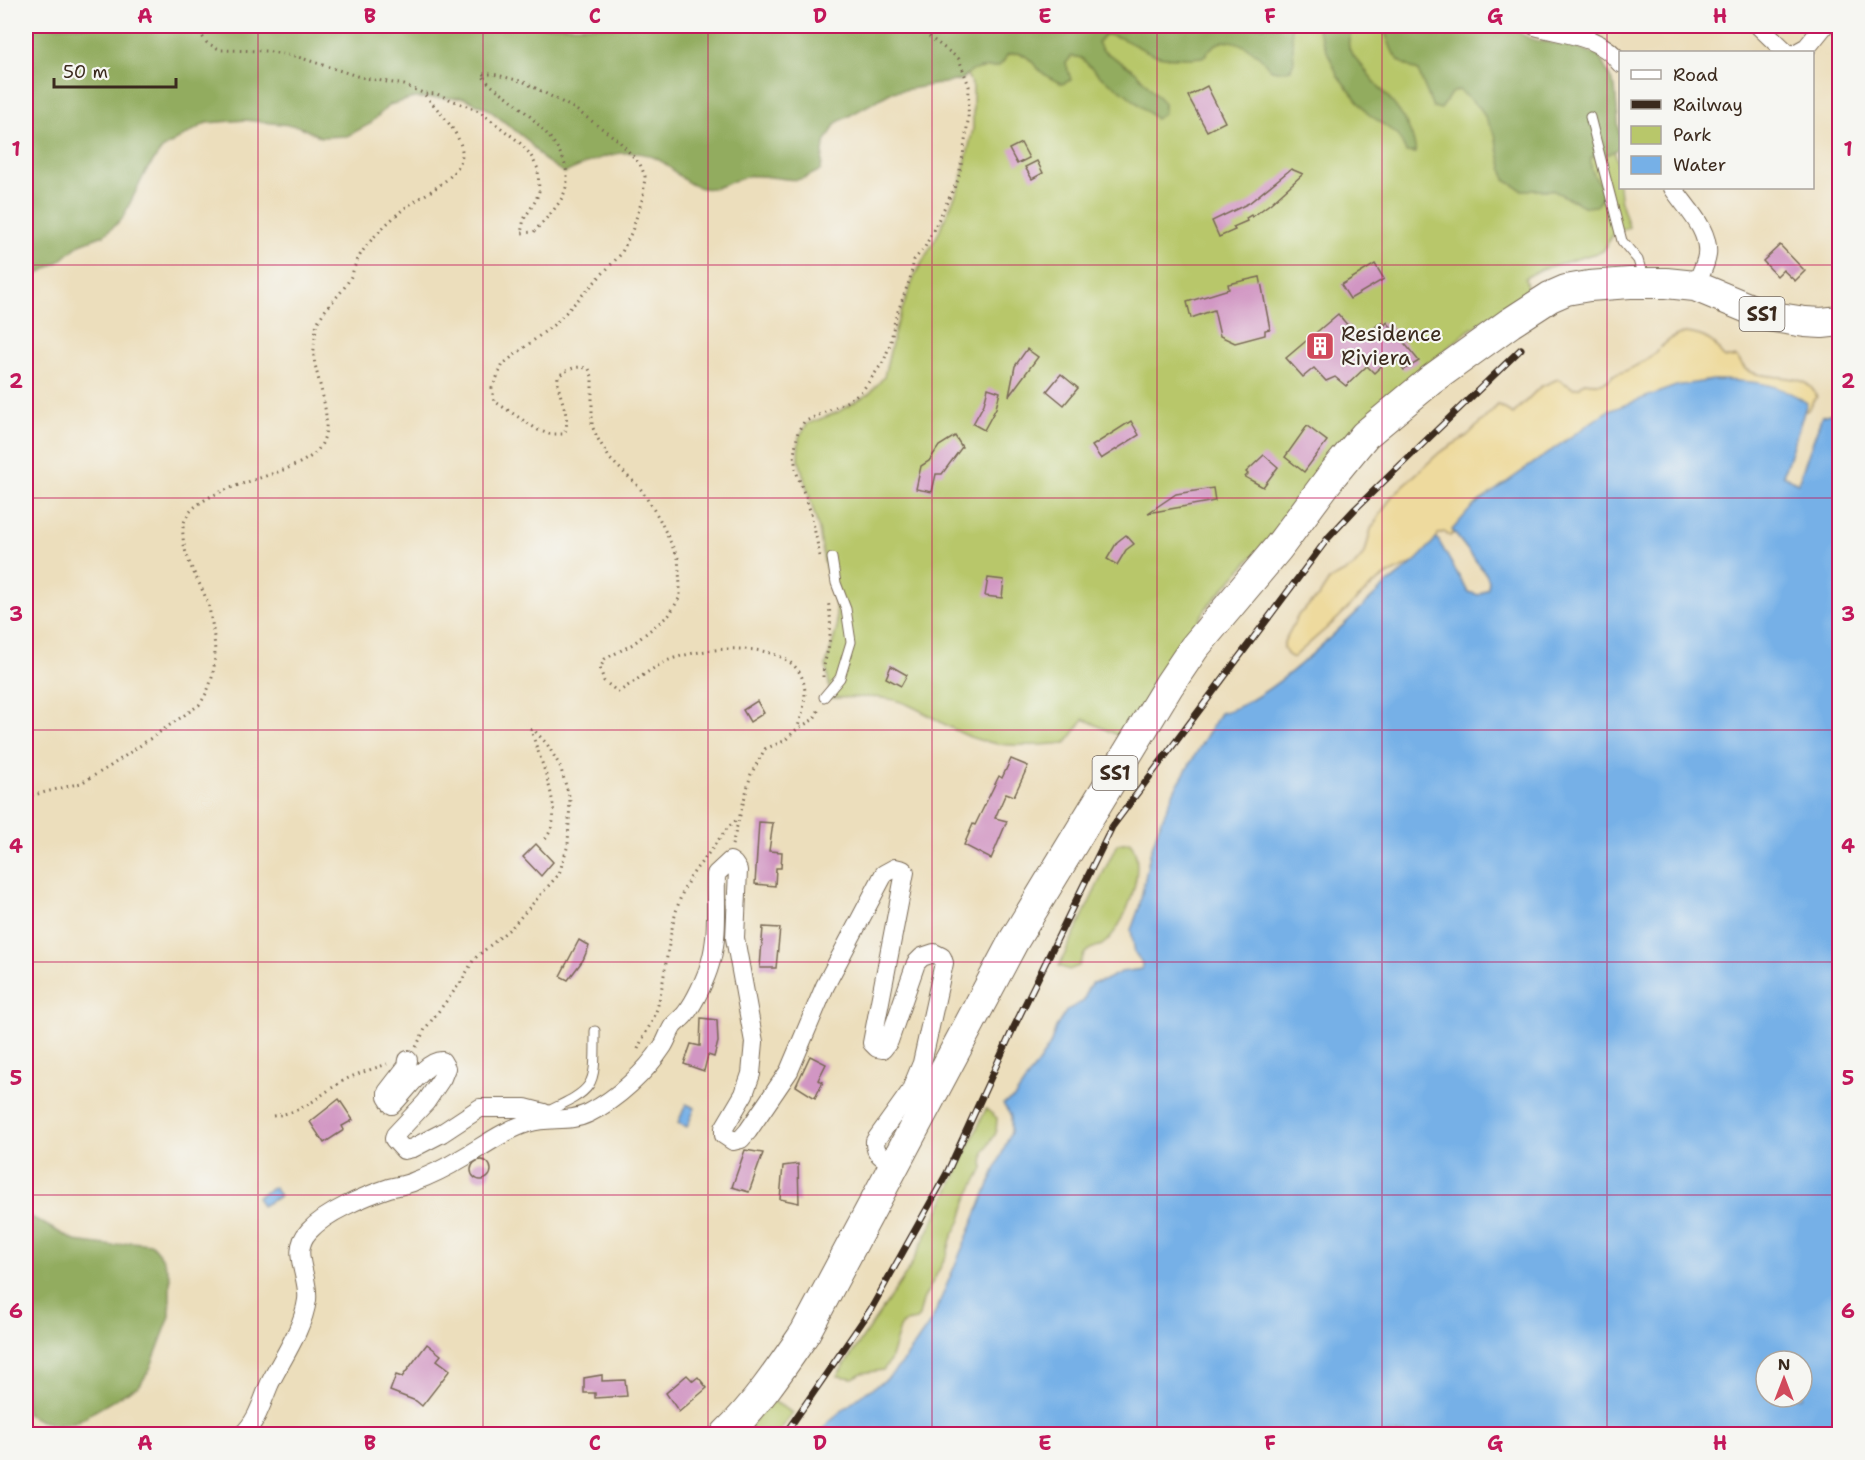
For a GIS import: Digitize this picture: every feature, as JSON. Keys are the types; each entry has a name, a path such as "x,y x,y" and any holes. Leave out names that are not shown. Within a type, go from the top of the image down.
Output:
{"main road":[{"name":"SS1","path":"726,1434 774,1379 805,1333 896,1165 964,1030 1013,942 1169,686 1194,648 1278,548 1365,435 1431,380 1510,323 1550,297 1566,290 1586,287 1674,285 1767,316 1805,322 1839,321"}],"street":[{"path":"1535,26 1581,37 1604,47 1619,62"},
{"path":"1760,26 1785,51"},
{"path":"1800,51 1807,47 1824,26"},
{"path":"1674,189 1706,238 1707,255 1674,285"},
{"path":"408,1060 407,1066 387,1092 392,1105 430,1063 442,1061 446,1068 426,1102 395,1135 394,1139 404,1150 413,1148 442,1133 480,1108 525,1108 547,1116 572,1119 590,1112 636,1078 664,1046 673,1025 687,1013 710,965 714,947 716,874 724,865 735,864 738,870 735,938 754,1042 751,1074 744,1094 724,1128 724,1135 733,1141 741,1138 789,1071 825,986 884,874 895,868 905,872 879,1002 872,1043 874,1046 882,1048 890,1041 916,963 922,957 934,953 942,957 944,963 922,1063 910,1092 875,1141 875,1149 880,1156 896,1165"},
{"path":"243,1434 257,1415 305,1312 308,1288 300,1260 302,1240 308,1231 332,1214 373,1194 413,1182 440,1170 502,1134 547,1116"}],"lane":[{"path":"1590,117 1622,241 1638,260 1674,285"},
{"path":"824,697 840,678 851,642 846,609 836,584 832,558"},
{"path":"547,1116 587,1089 592,1082 595,1070 595,1030"}],"path":[{"path":"198,26 207,43 221,50 288,54 339,68 360,77 404,85 423,93 437,94 479,111 504,129 530,154 538,169 537,200 524,219 521,233 534,232 540,225 565,194 568,178 556,145 545,130 508,97 486,82 482,74 493,74 524,82 539,89 575,110 618,140 640,164 645,176 643,197 632,231 621,254 556,323 503,364 492,388 494,401 538,430 549,434 564,434 567,427 565,409 557,388 558,376 571,368 582,366 589,369 592,376 592,426 597,439 610,459 640,488 659,518 678,558 680,597 669,615 633,644 605,659 600,668 604,681 618,692 668,661 692,653 741,649 770,653 792,662 800,672 805,685 804,707 797,729"},
{"path":"820,557 811,513 796,471 794,454 798,431 804,422 846,402 862,391 884,361 914,260 925,247 958,180 963,155 968,121 969,86 959,59 915,26"},
{"path":"26,797 81,783 199,705 208,693 215,667 214,633 207,602 189,563 183,527 193,507 211,496 272,475 301,462 316,452 324,441 325,412 315,363 316,324 330,302 348,283 358,258 371,242 400,212 454,173 462,155 456,136 423,93"},
{"path":"724,865 751,774 765,749 784,741 797,729 814,719 824,697 823,664 828,646 831,615 828,601"},
{"path":"273,1116 291,1114 311,1104 346,1079 394,1061 408,1060 425,1029 461,982 474,959 512,927 559,874 568,845 570,799 560,766 547,744 533,729 531,730 554,810 553,822 543,842"},
{"path":"636,1078 634,1061 656,1012 668,962 669,945 684,890 692,873 714,847 726,828 738,819"}],"green space":[{"path":"26,26 1291,26 1294,61 1291,69 1272,70 1252,50 1230,41 1217,44 1204,57 1166,57 1150,53 1117,37 1104,35 1098,42 1102,50 1135,71 1164,103 1164,113 1156,119 1125,93 1101,77 1081,58 1072,56 1066,63 1071,80 1062,84 1044,74 1024,55 1014,53 1007,55 998,66 975,70 961,80 892,92 836,123 824,145 821,170 808,177 796,180 750,176 709,188 691,184 664,163 652,156 639,153 601,158 564,173 543,159 527,140 488,109 464,98 414,98 389,105 370,124 347,136 321,137 298,126 246,120 206,123 162,149 146,171 122,219 104,235 80,244 60,261 26,281"},
{"path":"922,26 1483,26 1601,105 1617,160 1620,198 1629,227 1614,233 1603,251 1542,269 1525,278 1528,292 1469,330 1354,427 1288,517 1207,607 1123,738 1084,719 1066,743 1005,745 970,737 895,700 868,697 831,698 826,665 837,628 835,599 824,561 819,530 798,457 799,437 807,424 838,412 870,393 884,377 896,326 915,275 938,234 960,185 973,129 973,87 967,75 966,62"},
{"path":"1316,26 1354,26 1349,39 1350,50 1403,117 1409,128 1416,153 1406,152 1398,135 1367,113 1338,76"},
{"path":"1382,26 1510,26 1532,39 1572,46 1599,56 1615,87 1619,131 1618,149 1609,154 1591,157 1592,170 1603,189 1602,198 1596,206 1586,207 1552,190 1522,190 1505,180 1495,135 1480,108 1459,90 1451,93 1441,109 1433,107 1418,71 1401,62 1394,54"},
{"path":"1130,842 1135,852 1136,880 1132,896 1119,925 1102,945 1085,953 1079,966 1069,970 1059,966 1117,844"},
{"path":"986,1109 997,1118 996,1133 984,1152 983,1168 967,1199 947,1255 923,1300 919,1316 916,1320 901,1325 890,1361 883,1370 862,1373 853,1378 837,1376 908,1271 950,1188"},
{"path":"26,1214 75,1241 114,1246 131,1242 151,1244 163,1259 170,1277 170,1316 150,1369 140,1385 76,1422 57,1425 26,1414"},
{"path":"773,1401 793,1413 777,1434 742,1434"}],"sand":[{"path":"1684,333 1707,339 1724,357 1736,357 1740,360 1748,371 1767,376 1796,379 1805,383 1812,388 1817,397 1807,411 1801,411 1459,528 1450,536 1444,532 1438,534 1426,555 1376,583 1293,658 1287,654 1284,642 1299,614 1319,596 1329,580 1352,568 1365,553 1371,529 1392,496 1440,452 1467,436 1498,405 1513,414 1540,387 1558,379 1573,388 1580,387 1584,382 1607,381 1613,375 1640,364 1670,340"}],"water":[{"path":"1713,380 1750,382 1785,390 1807,403 1783,475 1798,483 1822,416 1835,413 1833,418 1839,428 1839,1434 820,1434 829,1421 863,1394 887,1379 903,1362 932,1320 1011,1132 1011,1116 1003,1104 1014,1098 1040,1060 1067,1010 1084,1001 1092,983 1103,981 1121,972 1142,969 1142,963 1135,953 1131,930 1139,908 1150,854 1175,789 1220,713 1240,706 1281,680 1422,555 1437,538 1468,592 1479,595 1488,588 1489,581 1486,574 1452,530 1473,506 1606,412 1676,386"},
{"path":"686,1104 695,1108 687,1127 678,1123"},
{"path":"274,1187 280,1196 262,1206 257,1197"}],"building":[{"path":"1207,86 1225,122 1207,131 1188,96"},
{"path":"1021,143 1029,158 1017,164 1009,149"},
{"path":"1037,161 1043,173 1032,179 1025,167"},
{"path":"1291,169 1303,174 1271,203 1252,217 1251,215 1246,218 1247,221 1233,227 1235,230 1219,237 1212,221 1249,203"},
{"path":"1780,245 1805,271 1795,281 1783,270 1777,276 1763,261"},
{"path":"1375,264 1384,279 1350,299 1341,285"},
{"path":"1260,277 1270,329 1265,330 1265,335 1235,343 1220,336 1214,310 1191,318 1187,302 1229,289 1228,284"},
{"path":"1338,314 1360,340 1381,322 1385,325 1387,322 1419,361 1404,370 1393,355 1374,373 1367,366 1346,386 1335,377 1326,381 1314,368 1303,377 1286,358"},
{"path":"1027,349 1038,357 1009,396 1015,366"},
{"path":"1061,374 1078,388 1064,405 1047,391"},
{"path":"988,388 1000,392 996,408 984,430 973,424 984,404"},
{"path":"1131,421 1139,435 1101,459 1092,446"},
{"path":"1307,426 1327,441 1304,472 1285,457"},
{"path":"955,436 962,447 942,474 936,474 932,492 916,489 921,466 929,461 939,446"},
{"path":"1264,455 1278,467 1263,487 1245,477 1248,474 1246,472"},
{"path":"1213,488 1215,501 1148,513 1176,494"},
{"path":"1126,535 1134,544 1126,550 1117,565 1107,559 1117,542"},
{"path":"988,578 1004,580 1002,598 985,596"},
{"path":"891,666 907,675 901,686 886,678"},
{"path":"757,701 764,713 750,722 743,710"},
{"path":"1011,759 1028,766 1014,796 1006,793 995,818 1007,821 991,859 964,845 999,776 1002,778"},
{"path":"759,822 773,823 769,851 782,852 781,868 776,868 775,886 755,884"},
{"path":"536,844 553,862 541,876 523,857"},
{"path":"763,927 780,928 776,968 760,968"},
{"path":"579,940 589,946 583,960 568,980 560,976"},
{"path":"701,1018 717,1020 718,1042 714,1057 708,1055 704,1071 684,1064 691,1044 700,1046"},
{"path":"810,1056 826,1064 818,1080 823,1082 815,1098 796,1086"},
{"path":"339,1099 353,1120 342,1126 344,1130 324,1143 310,1122"},
{"path":"745,1150 763,1153 749,1192 732,1187"},
{"path":"481,1160 488,1163 491,1170 488,1177 481,1180 474,1177 471,1170 474,1163"},
{"path":"798,1164 799,1203 780,1199 783,1166"},
{"path":"427,1344 441,1355 437,1360 450,1370 422,1406 416,1401 390,1391 396,1375 402,1377"},
{"path":"602,1375 602,1381 625,1380 627,1396 595,1398 595,1393 584,1393 584,1378"},
{"path":"687,1375 693,1381 698,1377 707,1388 679,1412 666,1393"}],"railway":[{"path":"785,1434 871,1309 947,1173 1013,1029 1112,827 1328,538 1355,509 1521,349"}],"place":[{"name":"Residence Riviera","path":"1320,346"}]}
